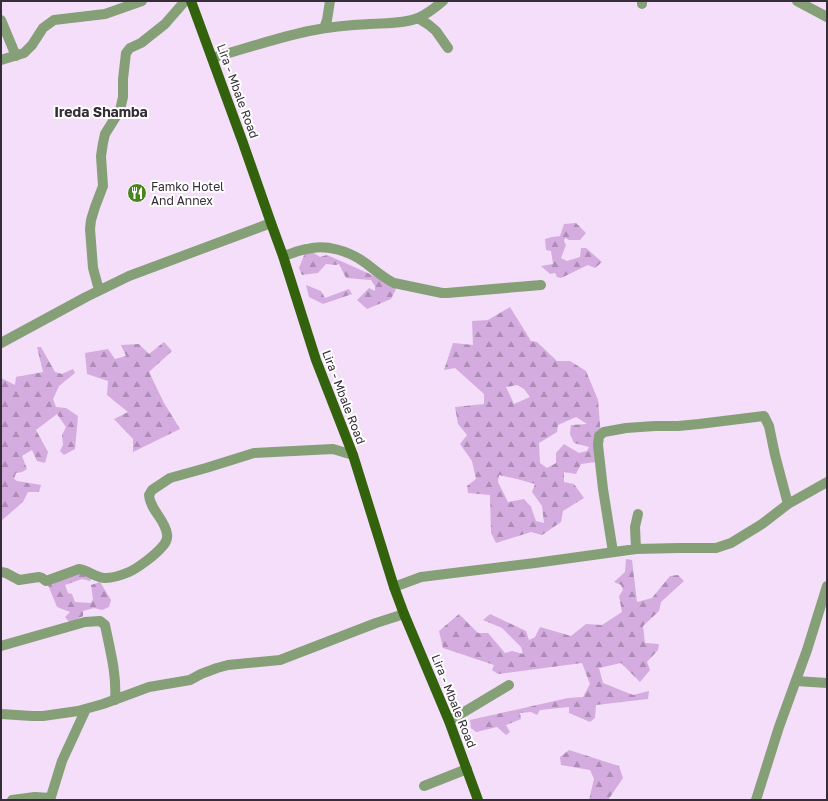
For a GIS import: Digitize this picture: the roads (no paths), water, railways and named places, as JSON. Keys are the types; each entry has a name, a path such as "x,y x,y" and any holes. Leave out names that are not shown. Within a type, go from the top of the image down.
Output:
{"main road":[{"name":"Lira - Mbale Road","path":"191,1 284,256 316,360 353,455 394,587 449,721 478,800"}],"street":[{"path":"1,60 27,51 43,28 54,20 105,14 142,1"},
{"path":"99,290 93,268 90,229 91,220 103,186 101,156 104,138 120,110 123,97 123,79 126,54 132,46 140,43 165,24 185,1"},
{"path":"324,28 330,1"},
{"path":"212,58 269,40 324,28 404,22 418,18 443,1"},
{"path":"797,1 827,17"},
{"path":"418,18 433,28 448,48"},
{"path":"1,20 16,56"},
{"path":"1,343 99,290 129,276 271,223"},
{"path":"284,256 308,248 335,249 356,257 394,283 445,293 508,289 541,285"},
{"path":"613,552 598,445 599,436 604,432 639,427 699,424 764,416 769,426 788,504"},
{"path":"1,572 19,580 39,577 46,581 79,569 100,578 110,578 129,572 161,548 166,541 167,536 165,528 151,505 149,495 152,490 170,478 258,452 333,449 353,455"},
{"path":"394,587 421,577 636,549 716,548 731,543 762,524 788,504 827,482"},
{"path":"636,549 635,527 638,514"},
{"path":"756,800 827,586"},
{"path":"1,714 43,716 86,709 149,687 190,680 216,668 228,665 280,660 376,623 404,614"},
{"path":"1,646 85,622 98,620 102,621 105,625 114,670 115,700"},
{"path":"796,681 827,683"},
{"path":"449,721 509,685"},
{"path":"12,800 35,797 50,799 62,761 86,709"},
{"path":"424,786 467,769"}],"place":[{"name":"Famko Hotel And Annex","path":"137,193"}],"district":[{"name":"Ireda Shamba","path":"101,111"}]}
